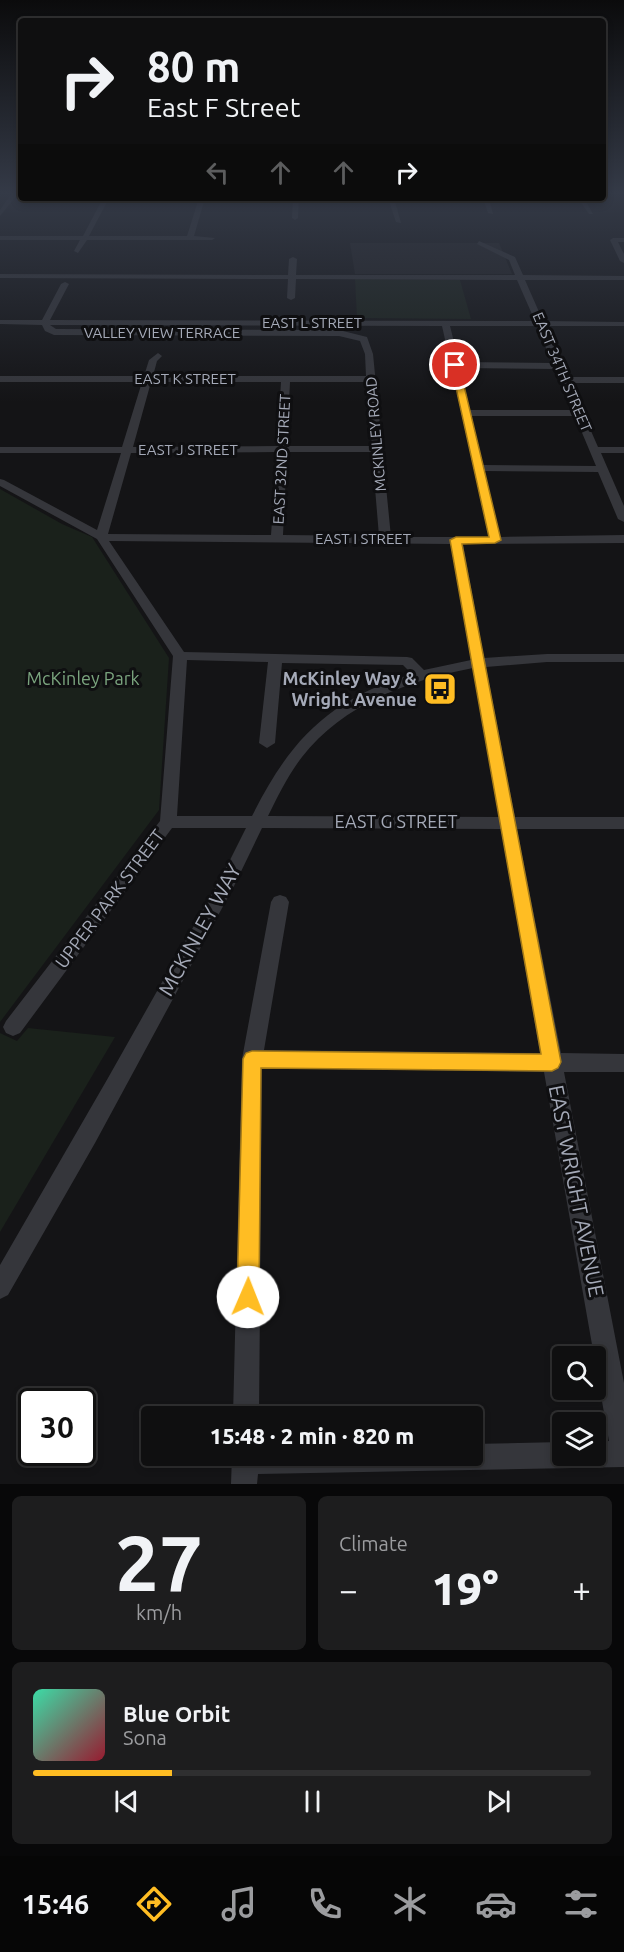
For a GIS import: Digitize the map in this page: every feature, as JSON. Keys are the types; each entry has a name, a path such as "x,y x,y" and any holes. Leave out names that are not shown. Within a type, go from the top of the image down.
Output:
{"street":[{"path":"291,298 293,263"},
{"name":"EAST 34TH STREET","path":"513,263 624,519"},
{"path":"0,276 624,278"},
{"path":"45,322 65,284"},
{"name":"EAST L STREET","path":"0,322 624,324"},
{"name":"VALLEY VIEW TERRACE","path":"45,322 48,329 62,333 339,333 356,336"},
{"path":"445,323 495,540"},
{"name":"MCKINLEY ROAD","path":"356,336 366,342 385,539"},
{"path":"101,537 153,360 158,356"},
{"path":"455,365 559,366"},
{"path":"0,394 4,379"},
{"name":"EAST K STREET","path":"4,379 371,379"},
{"name":"EAST 32ND STREET","path":"278,539 286,379"},
{"path":"565,380 624,380"},
{"path":"466,413 579,413"},
{"name":"EAST J STREET","path":"0,450 377,449"},
{"path":"596,450 624,450"},
{"path":"479,468 604,469"},
{"path":"0,482 101,537 180,656 407,661 422,676"},
{"name":"EAST I STREET","path":"101,537 624,540"},
{"name":"EAST WRIGHT AVENUE","path":"456,540 624,1453"},
{"name":"UPPER PARK STREET","path":"13,1027 168,822 180,656"},
{"name":"MCKINLEY WAY","path":"0,1287 230,878 256,822 290,762 328,721 364,698 422,676 477,662 509,658 624,658"},
{"path":"267,742 275,659"},
{"name":"EAST G STREET","path":"168,822 624,823"},
{"path":"246,1406 252,1059 280,902"},
{"path":"252,1059 624,1063"},
{"path":"606,1454 624,1453"},
{"path":"245,1467 552,1456"}],"shaded area":[{"path":"353,263 507,263 512,274 355,274"}],"green space":[{"path":"355,279 460,280 471,319 357,318"},
{"name":"McKinley Park","path":"0,489 62,524 92,537 169,658 159,810 0,1022"},
{"path":"28,1028 115,1037 0,1232 0,1033 17,1041"}],"place":[{"name":"McKinley Way & Wright Avenue","path":"440,689"}],"route":[{"path":"248,1297 252,1059 552,1062 456,540 495,540 455,365"}]}
